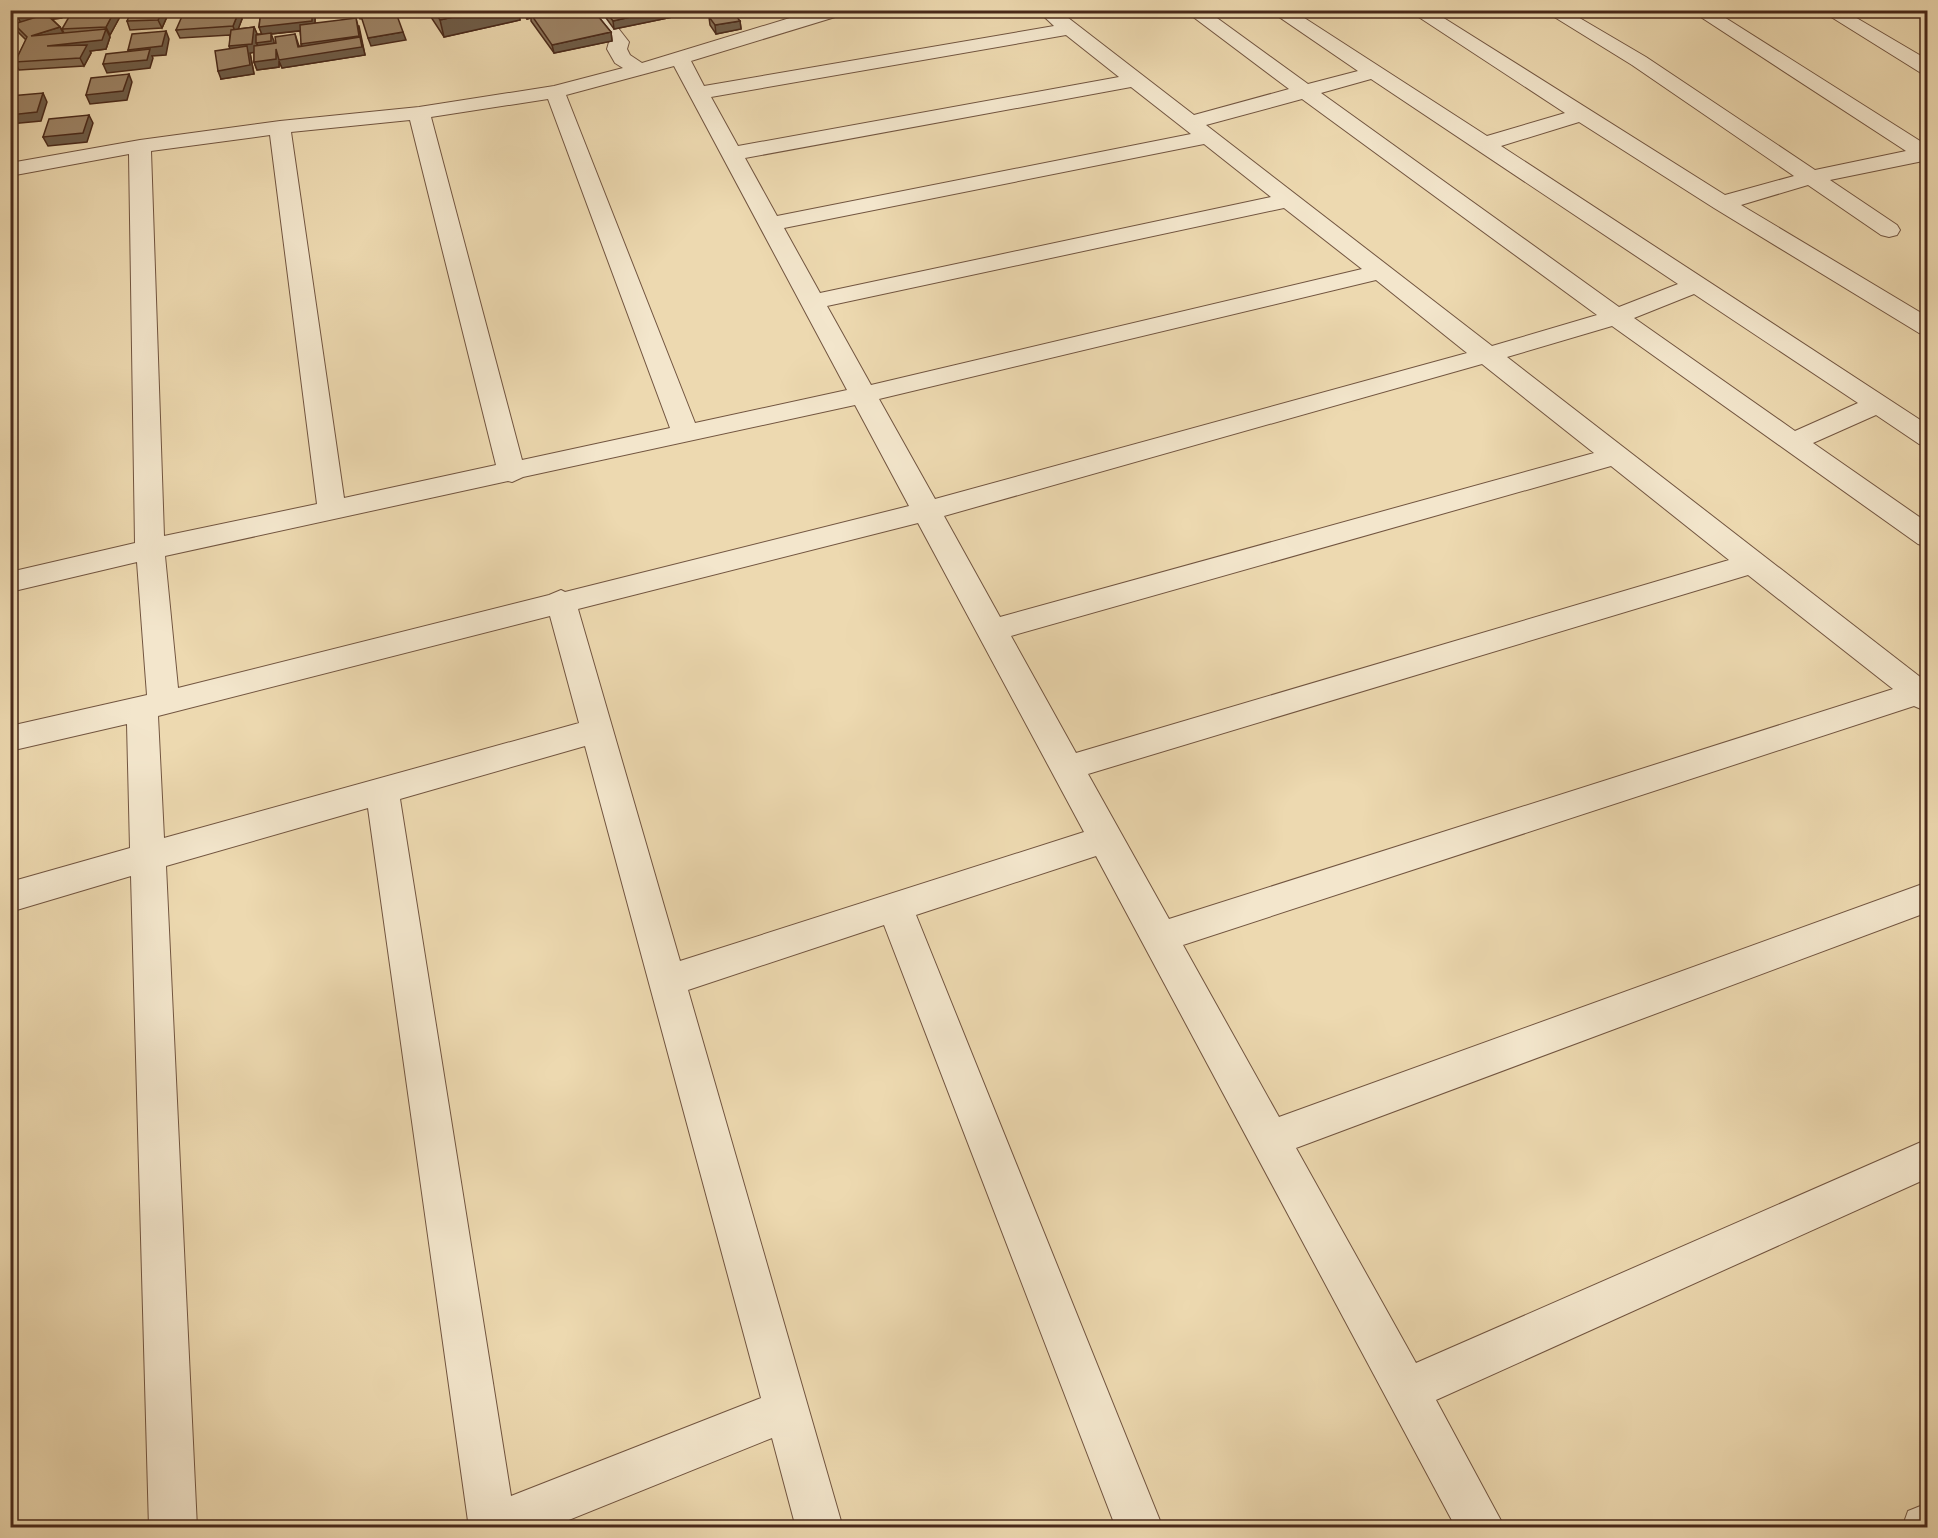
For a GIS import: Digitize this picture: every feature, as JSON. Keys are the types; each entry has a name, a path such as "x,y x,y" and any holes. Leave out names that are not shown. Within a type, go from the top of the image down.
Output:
{"street":[{"path":"594,10 619,42 617,49 622,59 640,70"},
{"path":"10,170 140,146 280,127 419,113 555,92 640,70 838,10"},
{"path":"1046,10 1923,697"},
{"path":"1193,10 1616,317 1928,537"},
{"path":"1278,10 1928,438"},
{"path":"1417,10 1722,203 1928,328"},
{"path":"1552,10 1639,61"},
{"path":"1569,10 1639,61 1889,230"},
{"path":"1699,10 1926,153"},
{"path":"1829,10 1928,69"},
{"path":"699,93 1068,29"},
{"path":"1908,57 1928,53"},
{"path":"679,58 1482,1527"},
{"path":"771,224 1198,130 1306,92 1372,73"},
{"path":"732,154 1134,80"},
{"path":"555,92 686,434"},
{"path":"419,113 512,473"},
{"path":"1484,144 1582,114"},
{"path":"280,127 332,510"},
{"path":"140,146 153,706 148,857 172,1527"},
{"path":"1722,203 1813,177 1926,153"},
{"path":"813,302 1288,200"},
{"path":"10,582 150,549 512,473 863,395 1381,272"},
{"path":"10,739 153,706 927,511 1487,355 1616,317 1696,285"},
{"path":"1792,442 1877,405"},
{"path":"992,630 1616,456"},
{"path":"1067,768 1752,563"},
{"path":"561,602 669,980 820,1527"},
{"path":"1160,938 1923,697"},
{"path":"10,897 597,730"},
{"path":"382,792 492,1527 787,1410"},
{"path":"669,980 1106,839"},
{"path":"1269,1139 1928,897"},
{"path":"895,907 1140,1527"},
{"path":"1407,1390 1928,1158"}],"building":[{"path":"18,10 54,10 16,14"},
{"path":"73,10 115,10 106,27 62,29"},
{"path":"132,10 163,10 158,20 127,21"},
{"path":"312,10 312,21 259,27 261,11"},
{"path":"395,10 403,32 368,38 361,16"},
{"path":"433,10 484,10 440,20"},
{"path":"541,10 593,10 611,32 552,45 530,13"},
{"path":"604,10 661,10 613,21"},
{"path":"239,11 233,26 176,30 183,14"},
{"path":"733,12 740,21 715,25 709,17"},
{"path":"46,14 60,27 31,36 106,29 102,40 47,46 87,45 80,58 15,62 27,37 14,24"},
{"path":"356,18 359,36 301,44 300,25"},
{"path":"254,27 252,44 229,46 231,30"},
{"path":"166,31 162,46 128,50 132,34"},
{"path":"271,33 271,41 256,43 256,35"},
{"path":"295,34 298,47 360,37 362,47 279,60 276,49 276,59 254,62 254,46 276,43 275,37"},
{"path":"247,46 250,65 218,71 215,51"},
{"path":"150,49 147,60 103,64 106,54"},
{"path":"129,74 123,91 86,95 91,78"},
{"path":"43,93 37,112 10,115 10,96"},
{"path":"89,115 83,133 43,137 49,119"}]}
